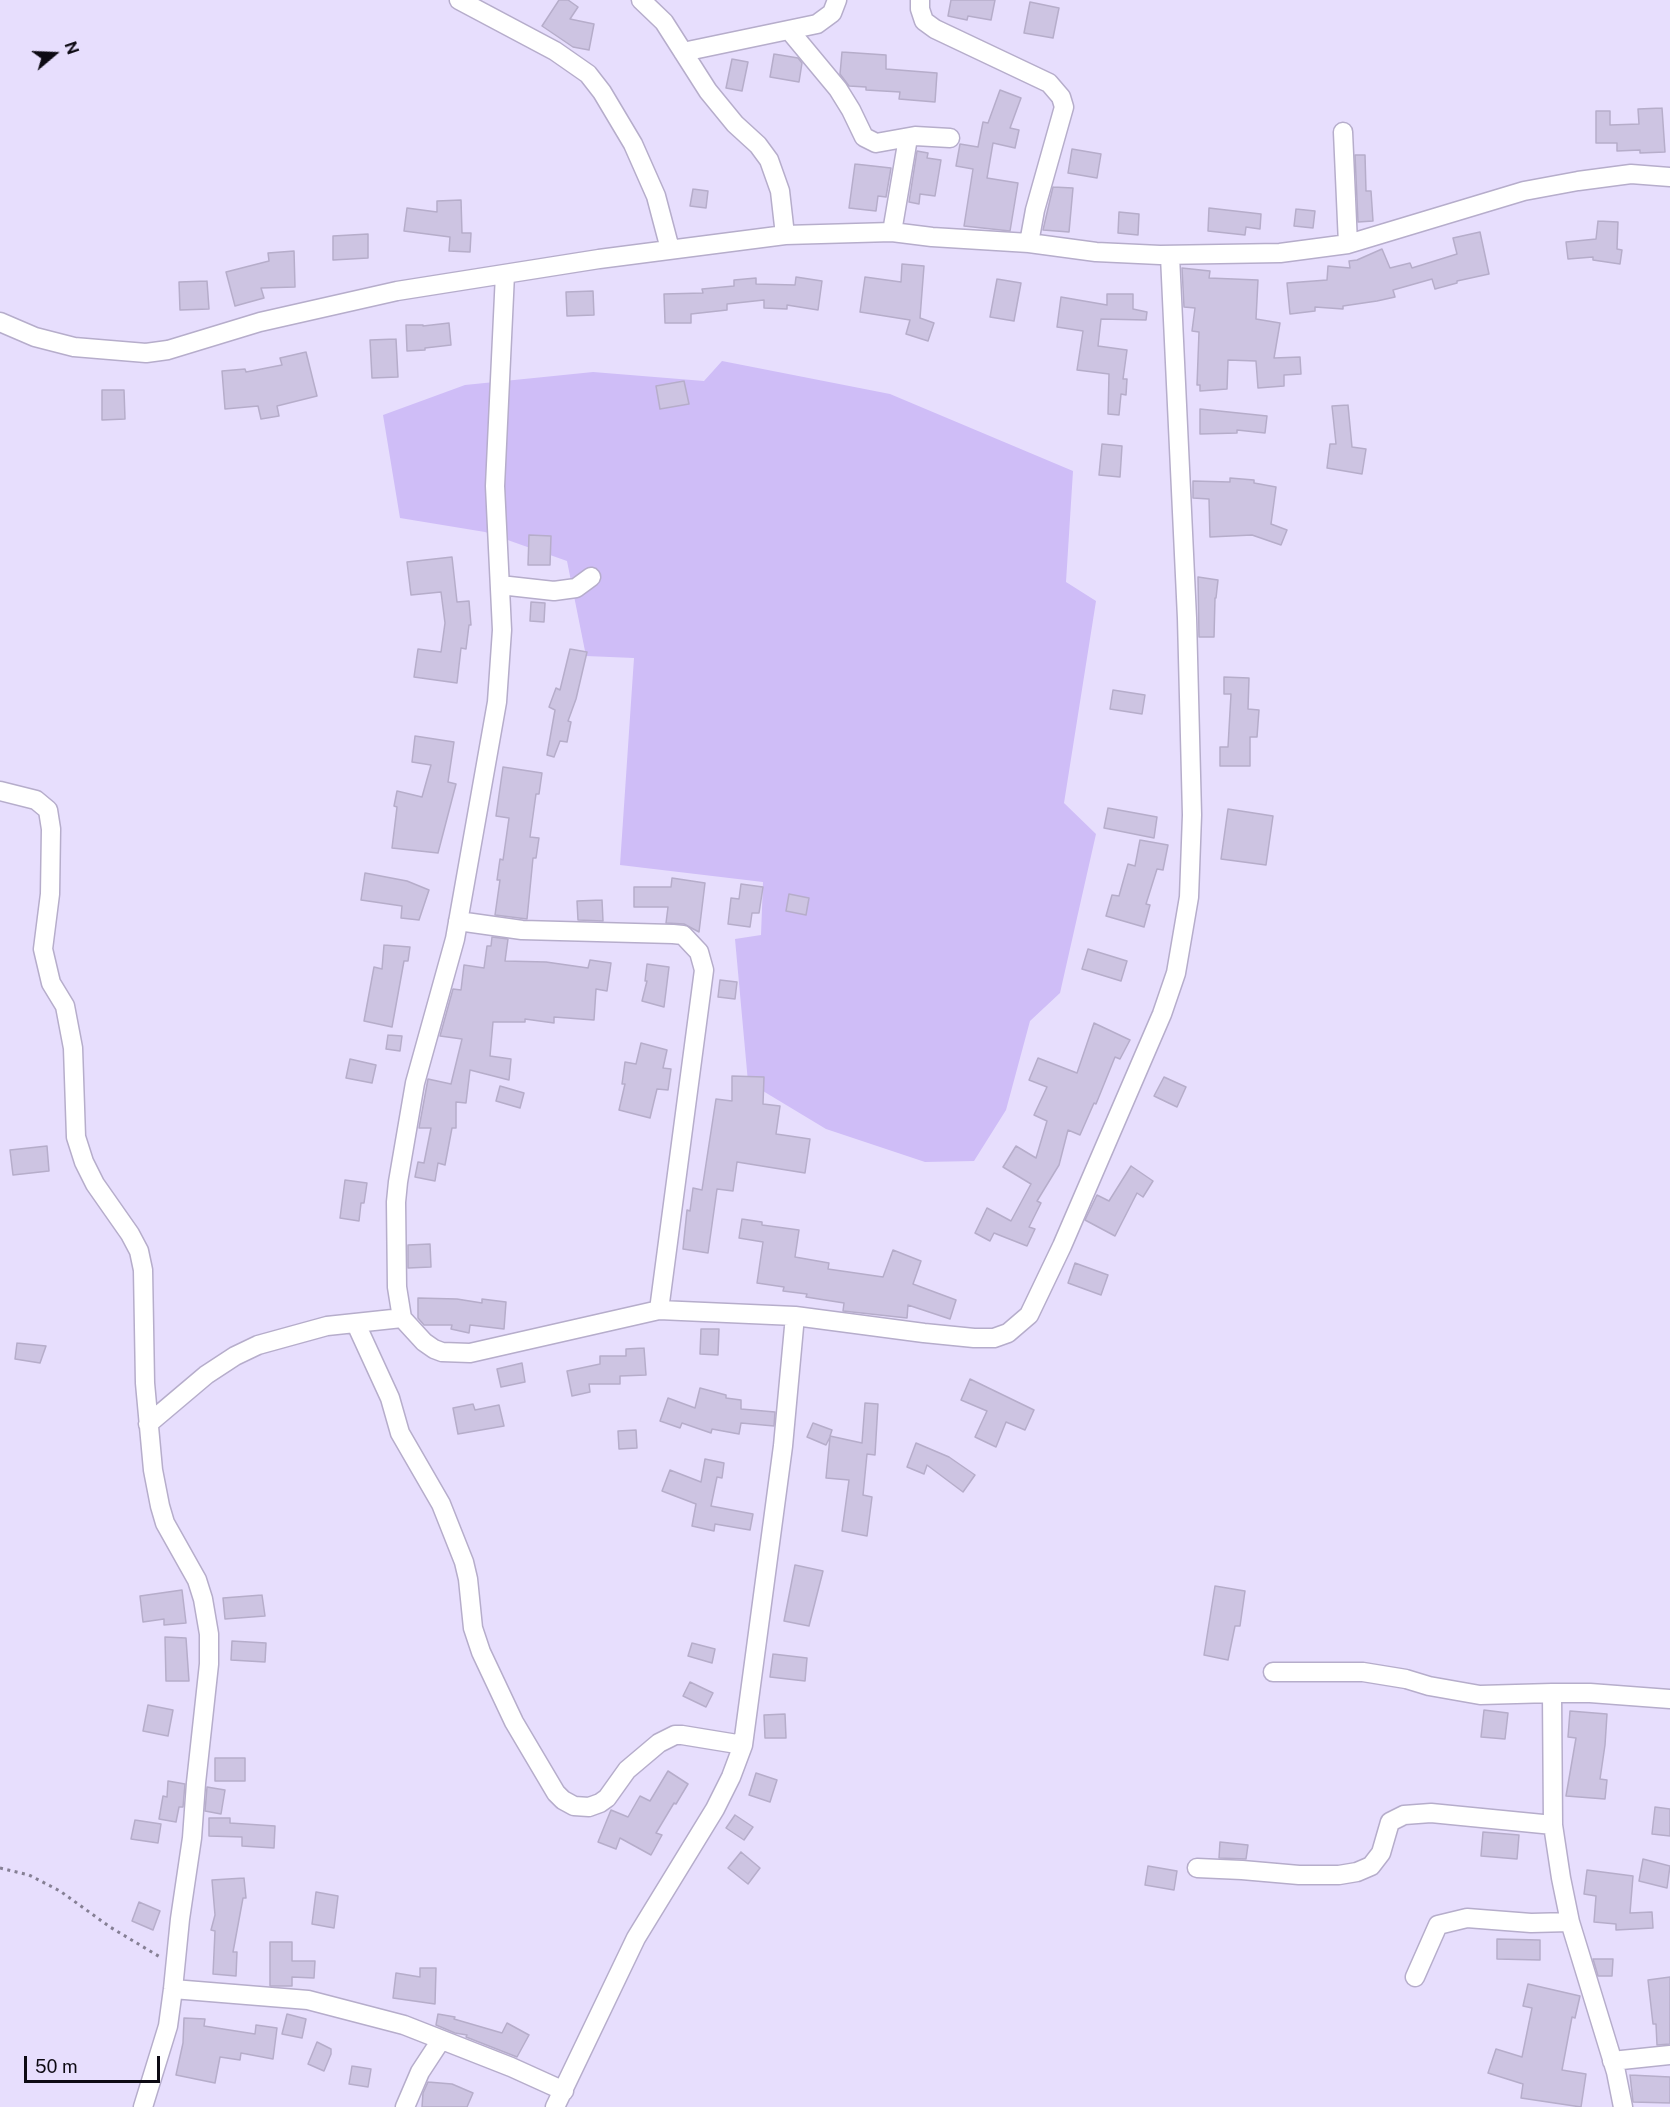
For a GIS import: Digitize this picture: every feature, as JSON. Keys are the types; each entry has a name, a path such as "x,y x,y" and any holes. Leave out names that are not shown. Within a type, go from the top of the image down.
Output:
{"street":[{"path":"459,0 555,51 588,74 602,92 633,144 656,196 670,249"},
{"path":"641,0 664,22 708,92 770,160 780,191 785,235"},
{"path":"683,51 809,27 826,20 836,6 837,0"},
{"path":"920,0 924,21 935,29 1049,83 1061,97 1064,107 1035,210 1029,243"},
{"path":"789,30 838,89 864,137 876,143 924,136 950,138"},
{"path":"1343,132 1348,244"},
{"path":"892,232 908,138"},
{"path":"0,322 35,337 74,347 146,353 168,350 260,322 346,301 670,249 785,235 892,232 1029,243 1096,252 1170,256 1280,253 1348,244 1524,192 1609,176 1631,174 1670,177"},
{"path":"505,274 495,486 502,630 497,702 458,921 415,1083 396,1202 397,1287 402,1318 424,1342 442,1352 470,1353 659,1310 795,1316 974,1338 994,1338 1008,1333 1029,1315 1062,1246 1162,1014 1176,972 1189,897 1192,815 1170,256"},
{"path":"500,585 554,591 576,588 591,577"},
{"path":"0,791 36,800 48,810 51,829 50,894 43,949 51,983 65,1006 73,1048 76,1137 95,1185 130,1234 139,1251 143,1270 145,1383 153,1470 160,1506 171,1536 182,1550 197,1580 209,1634 209,1664 192,1838 168,2026 143,2107"},
{"path":"458,921 522,930 684,935 699,952 704,970 659,1310"},
{"path":"173,1989 308,2000 404,2025 511,2067 560,2099 636,1938 715,1809 731,1777 743,1745 783,1446 795,1316"},
{"path":"148,1424 207,1375 235,1356 258,1345 327,1326 402,1318"},
{"path":"356,1324 390,1398 403,1440 441,1503 464,1562 473,1628 481,1652 514,1722 556,1793 574,1806 589,1807 600,1803 607,1798 627,1770 659,1743 675,1736 682,1735 743,1745"},
{"path":"1273,1672 1363,1672 1480,1695 1590,1693 1670,1699"},
{"path":"1552,1693 1553,1825 1561,1878 1570,1922 1612,2061 1623,2107"},
{"path":"1197,1868 1299,1875 1340,1875 1357,1872 1371,1866 1381,1853 1390,1822 1404,1815 1431,1813 1553,1825"},
{"path":"1416,1977 1438,1925 1467,1918 1531,1923 1570,1922"},
{"path":"405,2107 420,2072 441,2040"},
{"path":"1612,2061 1670,2055"}],"path":[{"path":"0,1868 29,1875 60,1891 110,1928 175,1964"}],"shaded area":[{"path":"722,361 890,394 1073,471 1066,582 1096,601 1064,803 1096,834 1060,993 1030,1021 1006,1110 974,1161 925,1162 826,1129 748,1082 735,939 761,935 763,882 620,865 634,658 586,656 567,561 485,532 400,518 383,415 465,385 593,372 704,381"}],"building":[{"path":"559,0 568,0 578,7 570,19 594,24 589,50 573,47 542,26"},
{"path":"951,0 995,0 991,20 968,16 967,20 948,16"},
{"path":"1030,2 1059,8 1053,38 1024,33"},
{"path":"842,52 886,55 886,69 937,73 935,102 899,99 900,92 866,90 866,87 849,86 840,74"},
{"path":"774,54 798,58 802,63 799,82 770,77"},
{"path":"732,59 748,62 742,91 726,88"},
{"path":"1000,90 1021,98 1010,128 1019,130 1015,148 993,143 987,178 1018,183 1010,231 964,226 973,169 956,166 960,144 978,147 983,122 988,123"},
{"path":"1662,108 1665,152 1617,151 1617,143 1596,143 1596,111 1610,111 1610,125 1639,124 1638,109"},
{"path":"1072,149 1101,154 1097,178 1068,173"},
{"path":"917,151 928,153 927,158 941,160 935,196 920,194 919,204 909,202"},
{"path":"1355,155 1365,155 1366,191 1371,191 1373,221 1358,222"},
{"path":"855,164 891,168 886,197 878,196 876,211 849,208"},
{"path":"1053,187 1073,188 1069,232 1043,230"},
{"path":"693,189 708,191 706,208 690,206"},
{"path":"461,200 462,233 471,233 470,252 449,251 450,237 404,231 407,208 437,212 437,201"},
{"path":"1209,208 1261,214 1260,229 1246,227 1245,235 1208,231"},
{"path":"1296,209 1315,211 1313,228 1294,226"},
{"path":"1119,212 1139,214 1138,235 1118,233"},
{"path":"1598,221 1618,222 1617,249 1622,250 1620,264 1593,260 1593,257 1568,259 1566,242 1596,239"},
{"path":"1480,232 1489,274 1457,281 1457,283 1435,289 1432,279 1393,290 1395,297 1343,306 1343,309 1315,307 1315,311 1290,314 1287,283 1327,280 1328,266 1350,268 1349,261 1382,249 1390,268 1410,263 1412,268 1457,254 1453,238"},
{"path":"368,234 368,258 333,260 333,236"},
{"path":"294,251 295,287 261,288 264,298 235,306 226,272 269,261 268,253"},
{"path":"902,264 924,266 920,318 934,323 928,341 906,334 910,320 860,312 865,277 901,282"},
{"path":"1182,268 1210,271 1209,278 1258,280 1256,319 1280,323 1274,358 1300,357 1301,374 1284,375 1284,386 1258,388 1256,361 1228,360 1227,389 1200,391 1200,385 1197,385 1199,332 1192,331 1195,308 1184,307"},
{"path":"796,277 822,281 818,310 787,305 787,309 764,308 764,300 727,304 727,310 691,314 691,323 665,323 664,294 703,293 702,289 734,286 734,280 756,278 756,284 795,285"},
{"path":"997,279 1021,283 1014,321 990,317"},
{"path":"207,281 209,309 180,310 179,282"},
{"path":"593,291 594,315 567,316 566,292"},
{"path":"1107,294 1133,294 1133,309 1147,312 1146,320 1101,319 1098,346 1127,350 1123,379 1127,379 1126,395 1121,394 1119,415 1108,414 1109,374 1077,370 1083,331 1057,327 1061,297 1107,305"},
{"path":"449,323 451,345 407,351 406,325"},
{"path":"396,339 398,377 372,378 370,340"},
{"path":"306,352 317,396 277,406 279,416 261,419 258,406 225,409 222,371 245,369 246,372 282,365 280,358"},
{"path":"684,381 689,404 660,409 656,386"},
{"path":"102,390 124,390 125,419 102,420"},
{"path":"1348,405 1352,447 1366,449 1362,474 1327,468 1330,444 1336,444 1332,406"},
{"path":"1200,409 1267,416 1265,433 1237,430 1237,433 1200,434"},
{"path":"1102,444 1122,446 1120,477 1099,475"},
{"path":"1230,478 1254,480 1254,483 1276,487 1271,524 1287,530 1281,545 1252,535 1210,537 1209,499 1193,498 1193,481 1230,482"},
{"path":"529,535 551,536 550,565 528,565"},
{"path":"452,557 457,602 469,601 471,625 469,625 466,649 461,648 457,683 414,677 418,649 441,652 445,623 441,592 411,595 407,562"},
{"path":"1198,577 1218,580 1214,637 1199,637"},
{"path":"531,602 545,603 544,622 530,621"},
{"path":"570,649 587,652 576,699 568,721 571,722 567,742 560,741 554,757 547,755 555,710 549,707 556,688 560,690"},
{"path":"1224,677 1249,678 1248,709 1259,710 1257,737 1250,737 1250,766 1220,766 1220,747 1228,747 1231,694 1224,694"},
{"path":"1113,690 1145,695 1142,714 1110,709"},
{"path":"415,736 454,742 448,782 456,784 438,853 392,848 397,791 422,797 431,765 412,762"},
{"path":"503,767 542,773 539,794 536,794 530,837 539,838 536,858 533,858 527,919 495,915 500,880 497,880 500,859 503,860 509,818 496,816"},
{"path":"1108,808 1157,817 1154,838 1104,828"},
{"path":"1228,809 1273,816 1266,865 1221,859"},
{"path":"1140,840 1168,845 1163,870 1157,869 1146,904 1150,905 1144,927 1106,916 1112,895 1119,896 1128,864 1135,866"},
{"path":"365,873 407,881 429,890 419,920 401,918 402,906 361,900"},
{"path":"672,878 705,883 699,932 684,924 666,923 668,907 634,907 634,887 671,887"},
{"path":"741,884 763,887 759,913 752,913 750,927 728,924 731,898 739,899"},
{"path":"789,894 809,898 806,915 786,911"},
{"path":"602,900 603,921 578,920 577,901"},
{"path":"492,937 508,939 505,961 546,962 588,968 590,960 611,963 607,991 596,989 594,1020 554,1017 554,1023 525,1019 525,1022 493,1022 490,1056 511,1059 509,1080 470,1070 466,1103 456,1102 456,1128 452,1128 445,1165 438,1163 435,1181 415,1177 418,1162 424,1163 431,1128 419,1128 428,1079 451,1084 462,1039 440,1036 453,989 461,990 464,965 484,968 487,946 491,946"},
{"path":"384,945 410,947 408,961 404,961 392,1027 364,1021 374,967 382,969"},
{"path":"1088,949 1127,961 1121,981 1082,969"},
{"path":"647,964 669,967 664,1007 642,1001 647,981 645,981"},
{"path":"720,980 737,982 735,999 718,997"},
{"path":"1094,1023 1130,1040 1120,1059 1115,1057 1096,1104 1094,1103 1080,1135 1068,1130 1059,1165 1037,1201 1041,1203 1029,1227 1035,1229 1027,1246 994,1233 990,1241 975,1233 987,1208 1011,1221 1031,1184 1003,1167 1016,1146 1036,1158 1047,1121 1034,1115 1047,1087 1029,1080 1038,1058 1077,1073"},
{"path":"388,1035 402,1036 400,1051 386,1049"},
{"path":"641,1043 667,1050 663,1068 671,1069 668,1090 657,1089 650,1118 619,1110 625,1084 622,1084 625,1062 636,1064"},
{"path":"350,1059 376,1065 372,1083 346,1078"},
{"path":"732,1076 764,1077 763,1104 780,1106 776,1134 810,1139 805,1173 737,1162 733,1191 717,1189 708,1253 683,1249 687,1210 690,1211 693,1188 702,1190 716,1099 732,1101"},
{"path":"1164,1077 1186,1087 1177,1107 1154,1096"},
{"path":"500,1086 524,1093 520,1108 496,1101"},
{"path":"47,1146 49,1171 13,1175 10,1150"},
{"path":"1131,1166 1153,1181 1143,1197 1137,1193 1115,1236 1085,1220 1097,1195 1109,1201"},
{"path":"345,1180 367,1183 359,1221 340,1218"},
{"path":"742,1219 762,1222 762,1225 799,1230 795,1257 829,1263 828,1269 883,1277 893,1250 921,1261 913,1284 956,1300 950,1319 908,1305 907,1318 843,1311 844,1303 806,1297 807,1294 783,1291 784,1287 757,1283 763,1242 739,1238"},
{"path":"430,1244 431,1267 408,1268 408,1245"},
{"path":"1075,1263 1108,1275 1101,1295 1068,1283"},
{"path":"418,1298 457,1299 482,1303 482,1299 506,1302 504,1329 470,1325 469,1333 451,1329 452,1325 424,1325 418,1318"},
{"path":"701,1329 719,1329 718,1355 700,1354"},
{"path":"17,1343 46,1346 40,1363 15,1359"},
{"path":"644,1348 646,1375 620,1376 620,1384 589,1384 590,1392 572,1396 567,1371 600,1364 600,1356 626,1356 626,1349"},
{"path":"522,1363 525,1382 501,1387 497,1369"},
{"path":"970,1379 1034,1410 1025,1430 1006,1422 996,1447 975,1437 987,1411 961,1400"},
{"path":"700,1388 726,1395 726,1398 741,1400 741,1409 775,1412 774,1426 741,1423 739,1434 712,1429 711,1433 682,1423 680,1428 660,1421 668,1398 695,1408"},
{"path":"865,1403 878,1404 875,1455 867,1454 863,1495 872,1497 867,1536 842,1531 849,1480 826,1478 830,1437 826,1445 807,1437 813,1423 832,1430 830,1436 862,1443"},
{"path":"473,1404 475,1410 499,1405 504,1426 458,1434 453,1408"},
{"path":"636,1430 637,1448 619,1449 618,1431"},
{"path":"916,1443 949,1457 975,1475 963,1492 927,1465 924,1474 907,1467"},
{"path":"705,1459 724,1463 722,1478 717,1477 711,1506 753,1514 750,1530 715,1524 714,1531 692,1526 696,1504 662,1491 670,1470 701,1482"},
{"path":"795,1565 823,1571 809,1626 784,1621"},
{"path":"1215,1586 1245,1591 1240,1626 1235,1626 1228,1660 1204,1655"},
{"path":"182,1590 186,1623 164,1625 164,1619 143,1622 140,1596"},
{"path":"262,1595 265,1616 225,1619 223,1598"},
{"path":"165,1637 186,1638 189,1681 166,1681"},
{"path":"232,1641 266,1643 265,1662 231,1660"},
{"path":"692,1643 715,1649 712,1663 688,1656"},
{"path":"773,1654 807,1658 805,1681 770,1677"},
{"path":"690,1682 713,1693 706,1707 683,1696"},
{"path":"148,1705 173,1710 168,1736 143,1731"},
{"path":"1484,1710 1508,1713 1505,1739 1481,1737"},
{"path":"1570,1711 1607,1714 1600,1779 1607,1780 1605,1799 1566,1796 1576,1738 1568,1737"},
{"path":"785,1714 786,1738 765,1738 764,1715"},
{"path":"215,1758 245,1758 245,1781 215,1781"},
{"path":"668,1771 688,1784 656,1833 662,1835 651,1855 620,1838 616,1849 598,1842 611,1810 628,1817 640,1796 650,1801"},
{"path":"756,1773 777,1780 770,1802 749,1795"},
{"path":"168,1781 185,1784 183,1807 179,1807 176,1822 159,1819 163,1796 167,1797"},
{"path":"207,1787 225,1790 221,1814 205,1811"},
{"path":"1655,1807 1670,1809 1670,1836 1652,1834"},
{"path":"735,1815 753,1827 744,1840 726,1828"},
{"path":"209,1818 230,1818 230,1823 275,1826 274,1848 242,1846 242,1837 209,1836"},
{"path":"135,1820 161,1824 158,1843 131,1839"},
{"path":"1483,1832 1519,1835 1517,1859 1481,1856"},
{"path":"1220,1842 1248,1845 1246,1859 1219,1858"},
{"path":"741,1852 760,1868 748,1884 728,1868"},
{"path":"1643,1859 1670,1866 1667,1888 1639,1881"},
{"path":"1148,1866 1177,1871 1174,1890 1145,1885"},
{"path":"1587,1870 1633,1876 1630,1913 1652,1912 1653,1928 1616,1930 1616,1924 1594,1922 1596,1896 1584,1894"},
{"path":"244,1878 246,1898 243,1898 233,1952 237,1952 236,1976 213,1974 215,1931 211,1930 215,1915 212,1880"},
{"path":"316,1892 338,1896 334,1928 312,1924"},
{"path":"139,1902 160,1911 153,1930 132,1921"},
{"path":"1497,1939 1540,1940 1540,1960 1497,1959"},
{"path":"270,1942 292,1942 292,1961 315,1961 314,1978 292,1977 292,1986 270,1986"},
{"path":"1593,1959 1613,1959 1612,1976 1598,1976"},
{"path":"420,1968 436,1968 435,2004 393,1998 396,1973 420,1977"},
{"path":"1670,1977 1670,2044 1657,2045 1656,2024 1653,2024 1648,1980"},
{"path":"1528,1984 1580,1996 1575,2018 1572,2017 1562,2070 1586,2074 1581,2107 1521,2098 1523,2084 1488,2073 1496,2049 1522,2057 1532,2008 1523,2006"},
{"path":"287,2014 306,2019 302,2038 282,2034"},
{"path":"438,2014 455,2017 454,2019 502,2033 507,2023 529,2035 517,2057 466,2037 467,2035 436,2025"},
{"path":"184,2018 205,2019 204,2026 255,2034 256,2025 277,2028 273,2059 241,2053 240,2060 220,2057 215,2083 176,2075 183,2043"},
{"path":"317,2042 331,2049 324,2071 308,2064"},
{"path":"352,2066 371,2069 368,2087 349,2084"},
{"path":"1630,2075 1670,2077 1670,2103 1633,2102"},
{"path":"428,2082 452,2084 473,2093 467,2107 422,2107 423,2093"}]}
